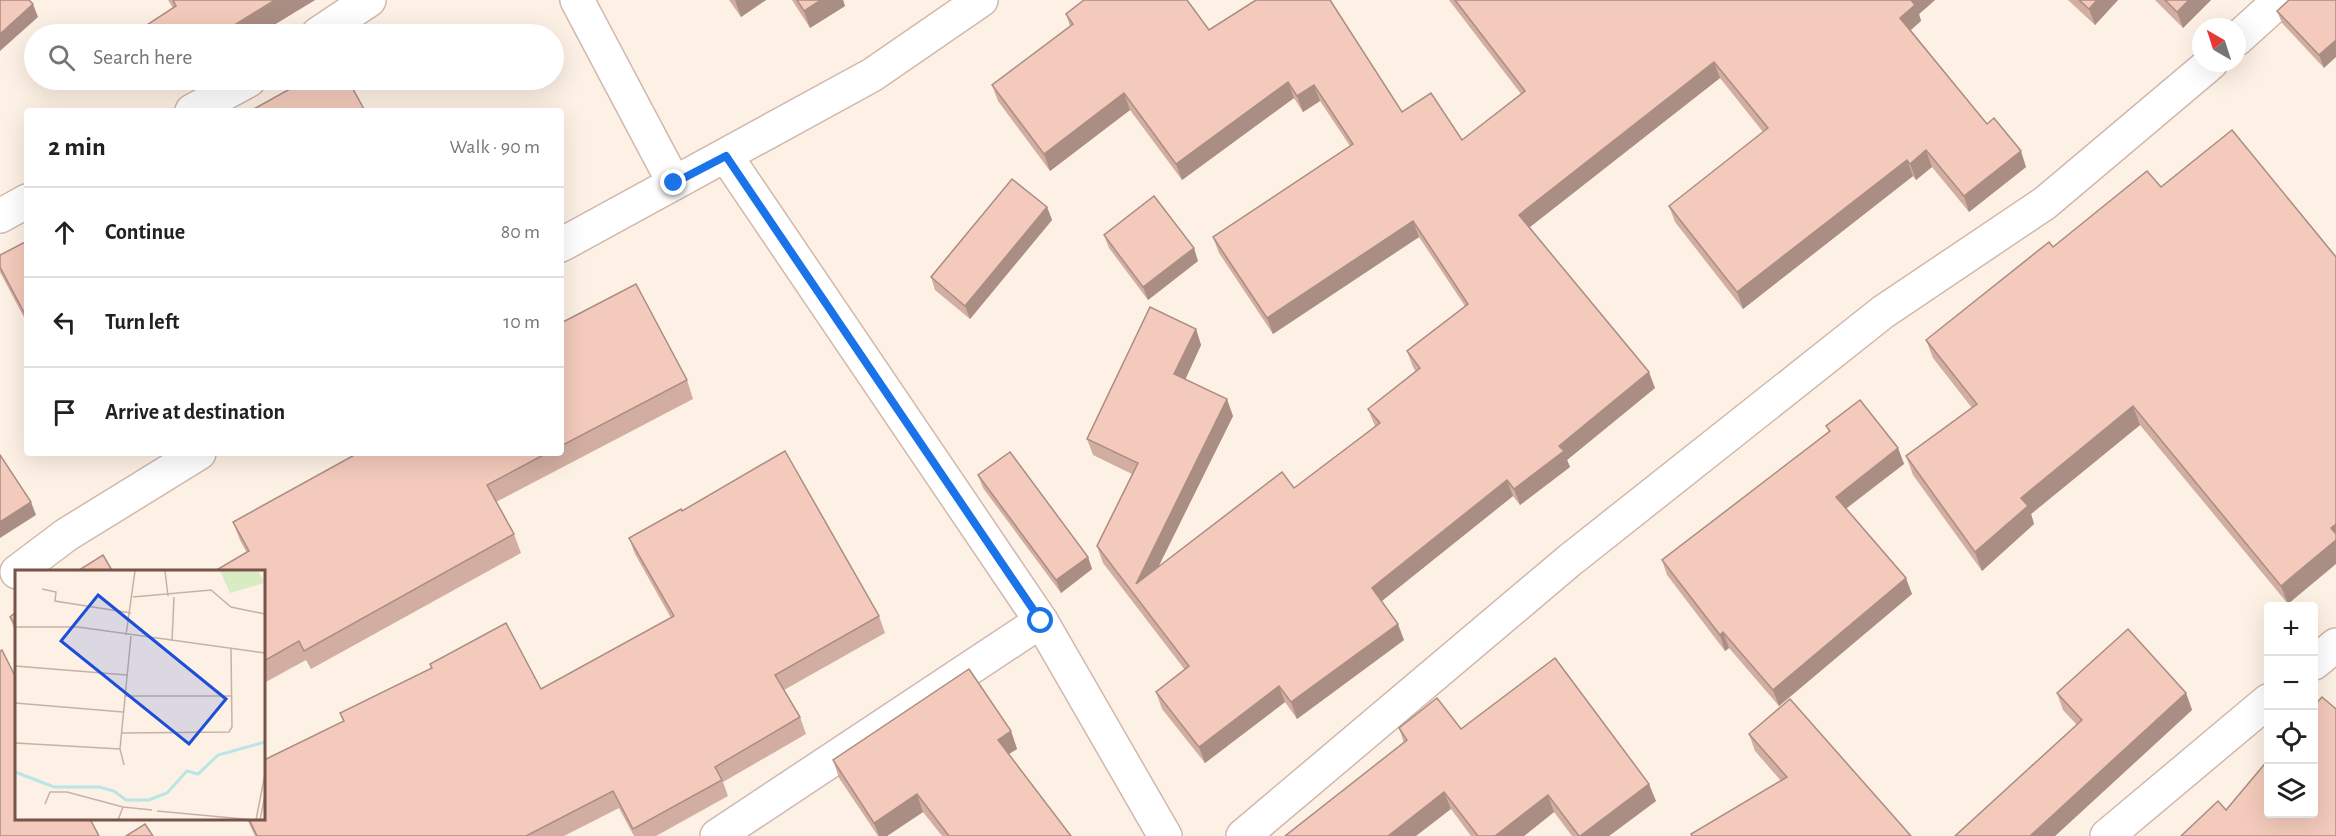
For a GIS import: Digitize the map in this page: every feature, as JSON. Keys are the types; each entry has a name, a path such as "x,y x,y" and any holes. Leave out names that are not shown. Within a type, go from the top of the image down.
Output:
{"street":[{"path":"333,24 369,0"},
{"path":"578,0 674,183"},
{"path":"564,242 872,75 981,0"},
{"path":"2246,31 2280,0"},
{"path":"1243,836 1569,560 1883,312 2044,203 2200,72"},
{"path":"198,108 231,90"},
{"path":"726,156 1041,621 1165,836"},
{"path":"0,216 24,203"},
{"path":"20,570 66,535 194,456"},
{"path":"0,585 15,574"},
{"path":"717,836 1041,621"},
{"path":"2318,659 2336,645"},
{"path":"2107,836 2264,704"}],"building":[{"path":"0,0 29,0 33,4 0,34"},
{"path":"173,0 275,0 236,24 148,24 176,6"},
{"path":"797,0 821,0 804,11"},
{"path":"1084,0 1187,0 1209,30 1256,0 1330,0 1402,112 1431,93 1462,140 1525,91 1455,0 1911,0 1915,5 1900,18 1987,124 1994,118 2021,151 1964,196 1926,150 1910,164 1907,160 1737,292 1669,206 1768,128 1714,62 1519,215 1649,372 1559,446 1564,451 1514,489 1507,480 1372,588 1398,624 1291,702 1279,686 1199,747 1156,692 1189,666 1097,546 1138,463 1087,439 1150,307 1196,329 1174,374 1227,399 1136,584 1282,472 1294,488 1380,423 1368,409 1420,368 1407,351 1468,304 1413,221 1267,318 1213,237 1353,144 1314,85 1297,96 1288,82 1176,164 1124,93 1044,154 992,85 1073,24 1066,14"},
{"path":"2079,0 2097,0 2089,9"},
{"path":"2165,0 2189,0 2177,12"},
{"path":"2289,0 2336,0 2336,40 2319,55 2277,11"},
{"path":"288,90 353,90 363,108 255,108"},
{"path":"2232,130 2336,257 2336,524 2331,528 2336,534 2336,540 2281,586 2133,406 2021,498 2028,506 1975,552 1906,456 1977,404 1926,340 2049,242 2053,247 2147,171 2161,187"},
{"path":"1012,179 1047,207 965,306 931,277"},
{"path":"1154,196 1194,248 1143,287 1104,235"},
{"path":"24,243 24,312 0,267 0,255"},
{"path":"636,284 687,380 564,444 564,321"},
{"path":"1860,400 1898,448 1836,497 1906,578 1773,690 1723,632 1720,635 1662,560 1830,431 1826,426"},
{"path":"785,451 879,616 775,675 800,717 715,767 722,780 633,829 613,791 526,836 257,836 250,821 266,821 266,759 344,721 340,713 432,668 430,664 506,623 541,689 674,616 629,538 681,509 682,511"},
{"path":"1010,452 1088,557 1056,580 978,475"},
{"path":"0,455 31,502 0,522"},
{"path":"353,456 541,456 487,485 514,534 304,651 299,641 266,660 266,570 216,570 249,551 233,522"},
{"path":"103,555 112,570 79,570"},
{"path":"15,613 15,624 10,617"},
{"path":"2128,629 2186,693 2030,836 1955,836 2082,720 2057,693"},
{"path":"2,650 15,676 15,821 91,821 99,836 0,836 0,651"},
{"path":"1555,658 1649,784 1580,836 1548,795 1495,836 1478,836 1444,792 1388,836 1285,836 1407,740 1399,728 1437,698 1461,729"},
{"path":"969,669 1011,731 998,740 1071,836 949,836 917,794 874,823 833,760"},
{"path":"2322,697 2336,709 2336,836 2181,836 2218,801 2226,810 2264,765 2264,818 2318,818 2318,701"},
{"path":"1790,699 1911,836 1692,836 1691,834 1787,777 1749,734"},
{"path":"145,824 153,836 126,836"}],"route":[{"path":"674,183 726,156 1041,621"}]}
